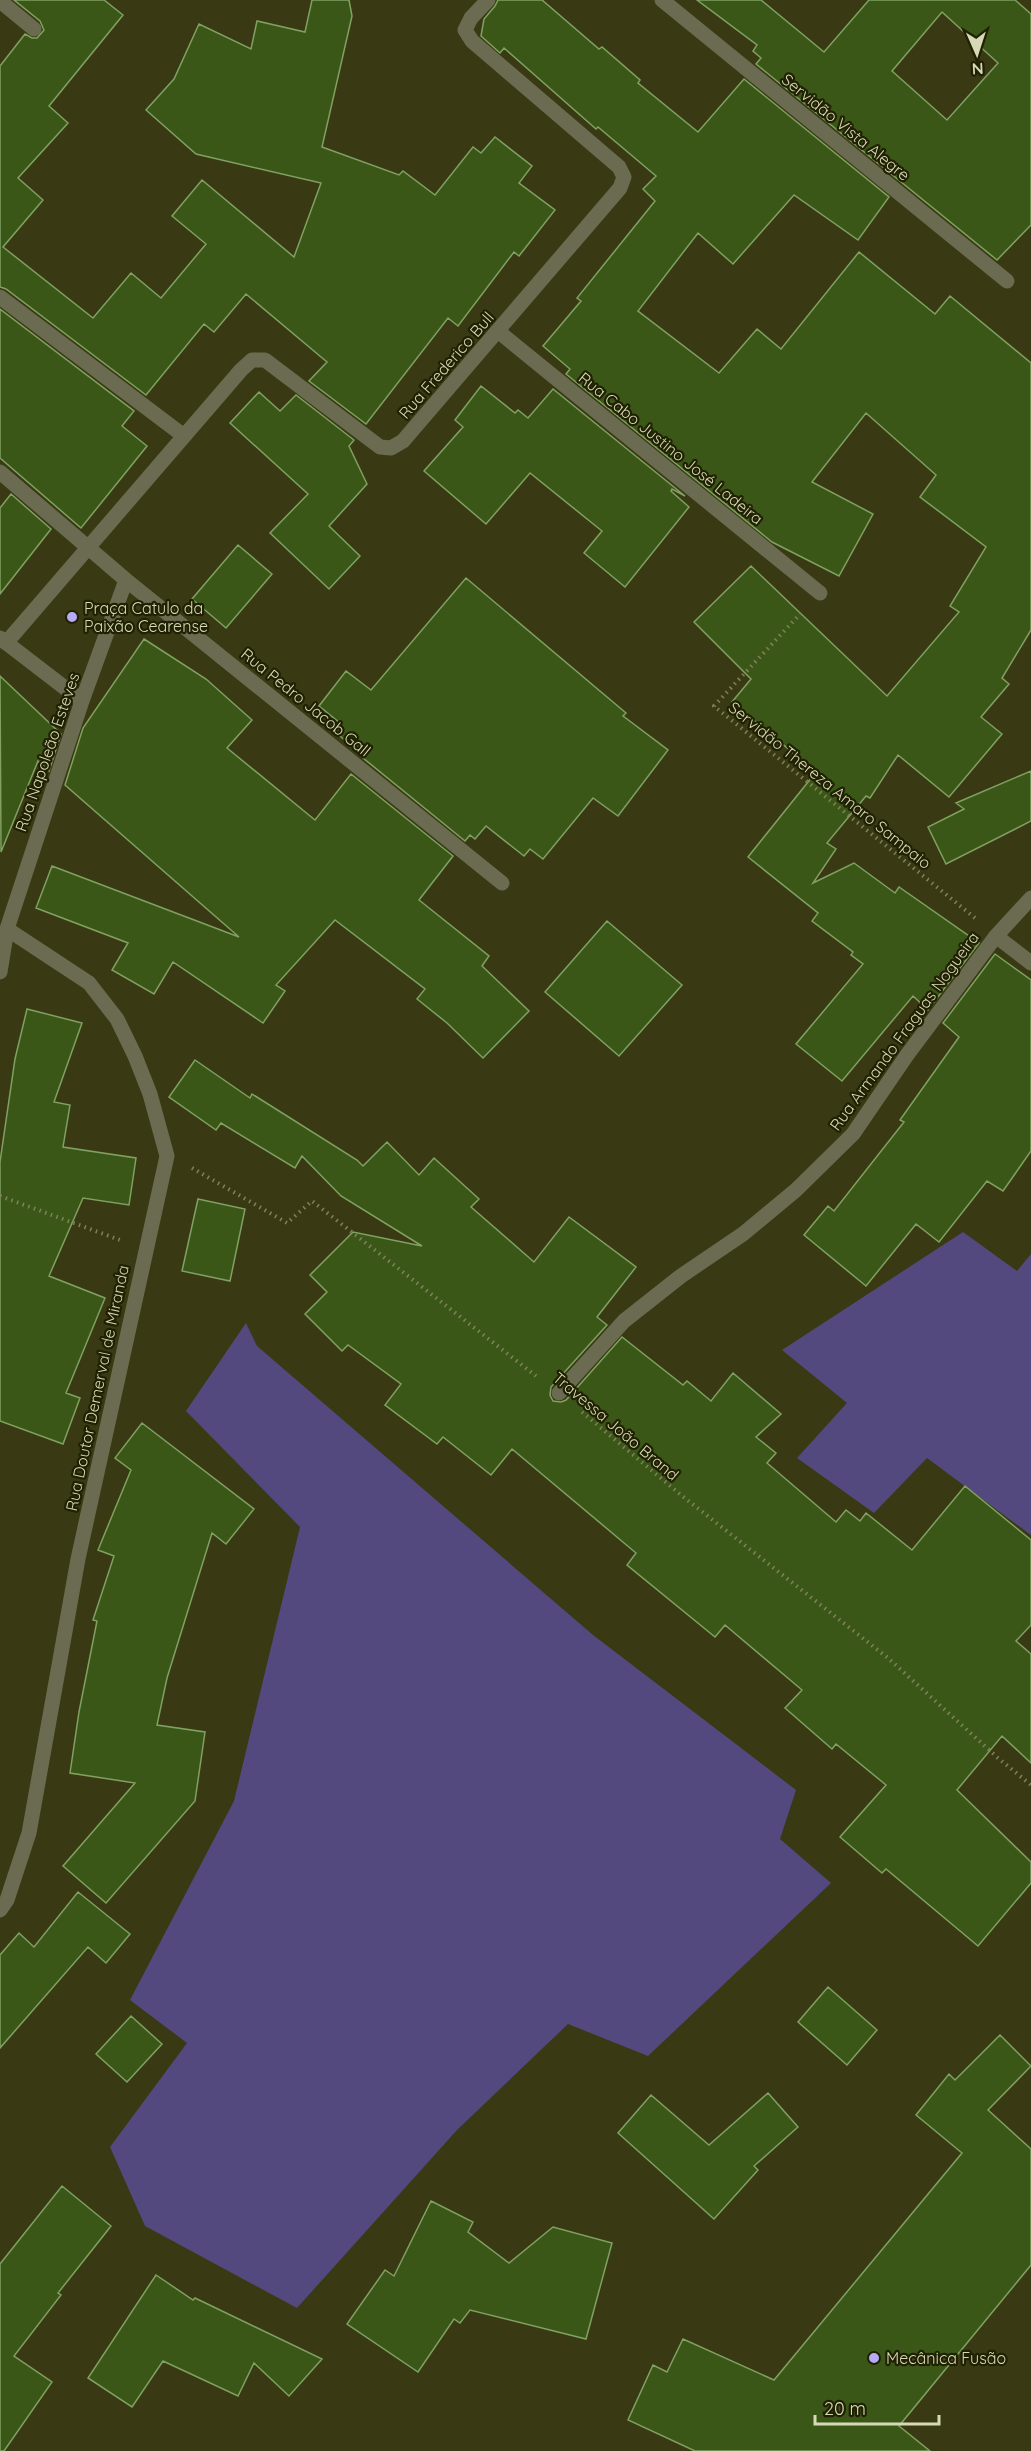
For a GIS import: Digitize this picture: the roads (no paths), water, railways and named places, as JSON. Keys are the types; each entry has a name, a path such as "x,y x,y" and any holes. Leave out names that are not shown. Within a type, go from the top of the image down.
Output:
{"street":[{"name":"Rua Frederico Bull","path":"88,546 252,360 265,360 380,447 391,448 403,441 621,188 624,177 619,167 472,41 465,30 471,18 488,0"},
{"name":"Servidão Vista Alegre","path":"662,0 1007,281"},
{"path":"0,1 34,29"},
{"path":"0,297 184,435"},
{"name":"Rua Cabo Justino José Ladeira","path":"499,332 820,592"},
{"name":"Rua Pedro Jacob Gall","path":"0,472 126,580 502,884"},
{"path":"82,701 3,640 88,546"},
{"name":"Rua Napoleão Esteves","path":"0,972 7,929 82,701 126,580"},
{"name":"Rua Armando Fraguas Nogueira","path":"558,1393 624,1321 681,1276 743,1234 796,1190 853,1134 907,1055 996,936 1031,898"},
{"name":"Rua Doutor Demerval de Miranda","path":"0,1910 7,1900 29,1833 78,1558 167,1156 150,1094 117,1019 89,983 7,929"},
{"path":"996,936 1031,963"}],"place":[{"name":"Praça Catulo da Paixão Cearense","path":"72,617"},
{"name":"Mecânica Fusão","path":"874,2358"}]}
